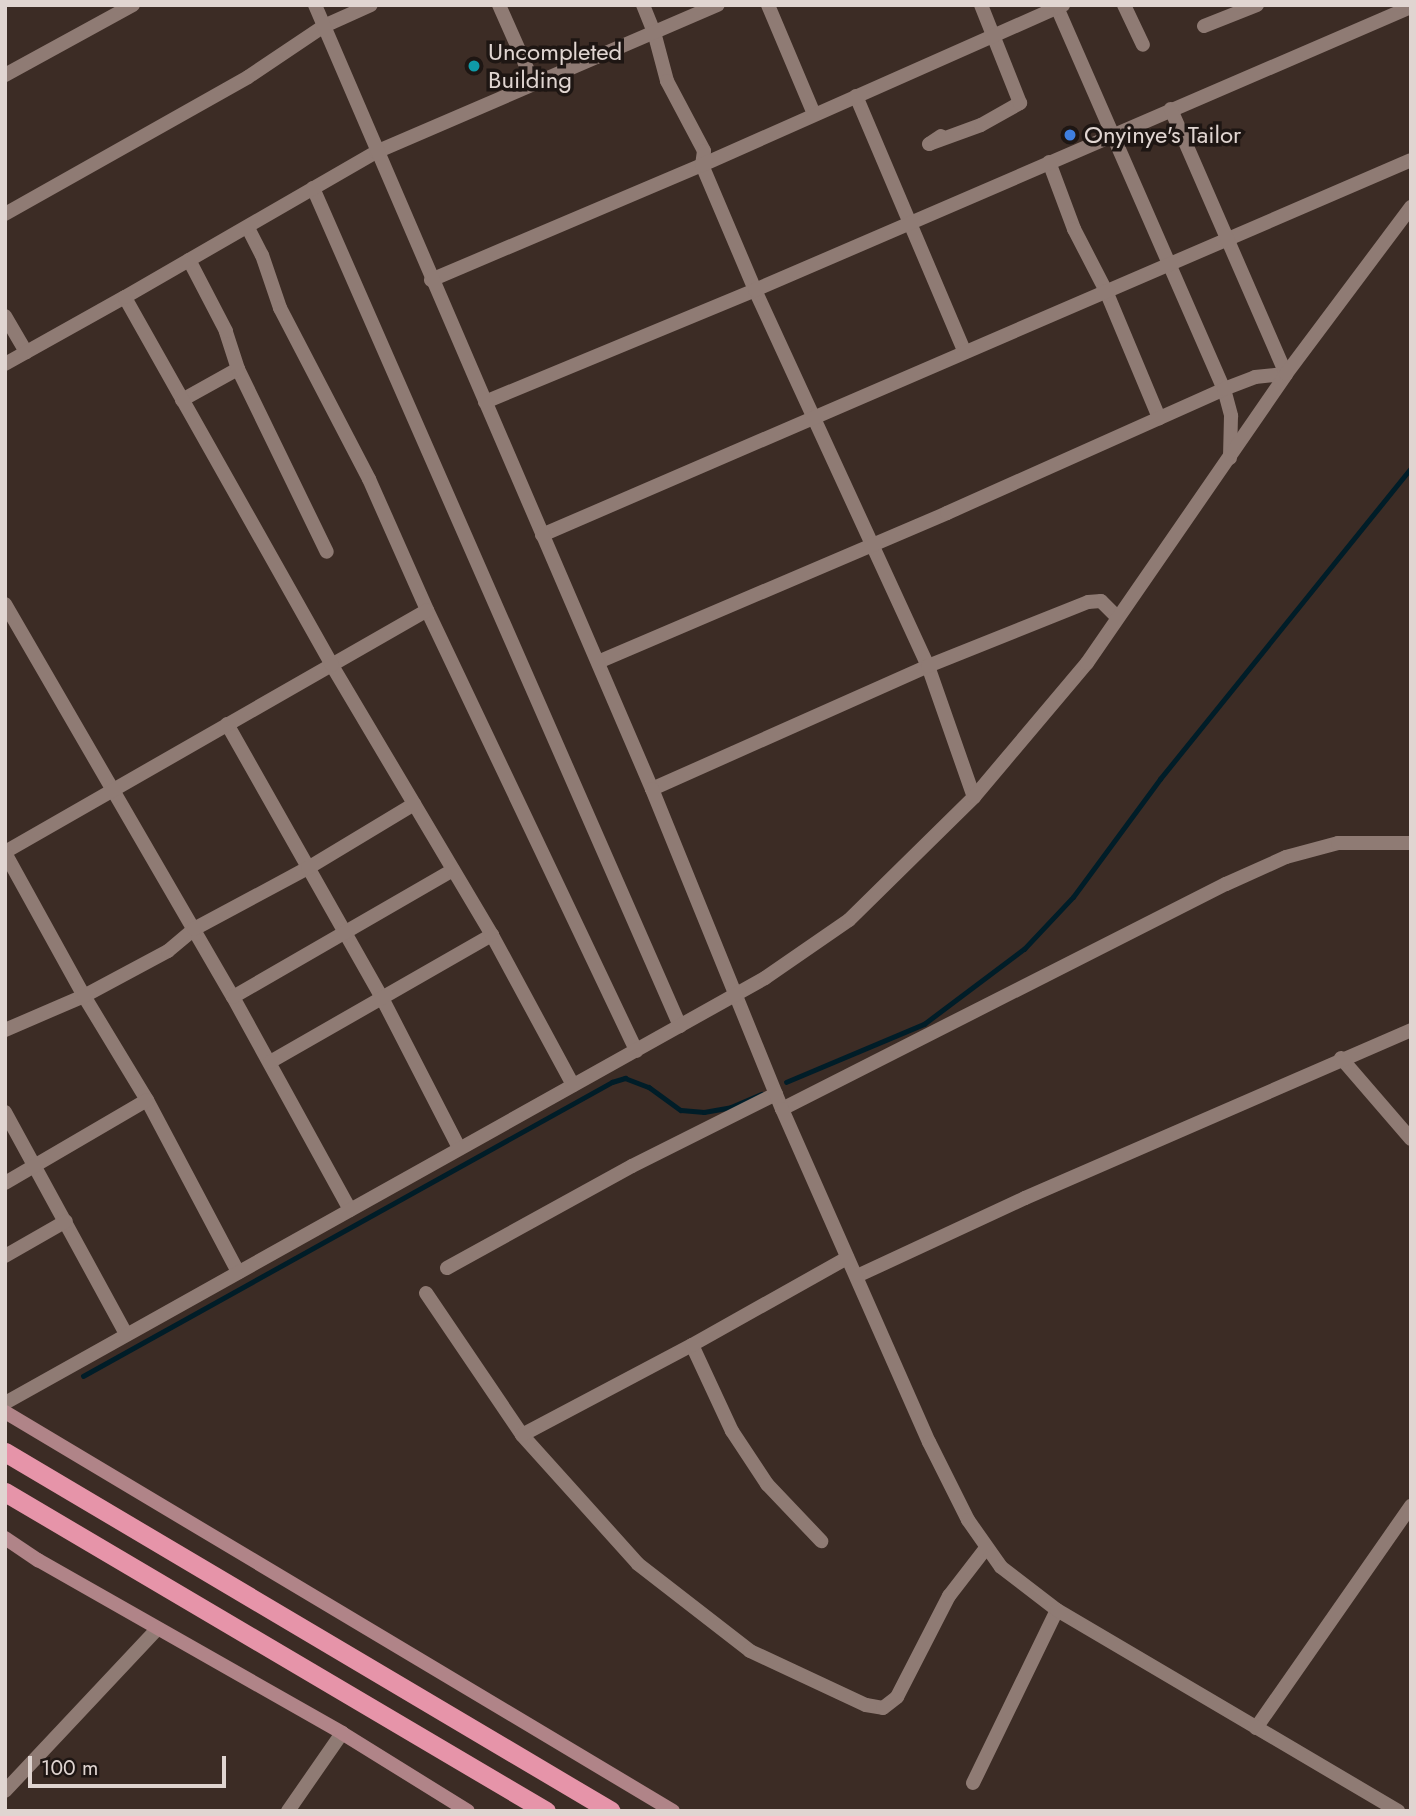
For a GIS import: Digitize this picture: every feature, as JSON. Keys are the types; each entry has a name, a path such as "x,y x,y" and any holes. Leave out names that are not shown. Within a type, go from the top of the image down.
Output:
{"highway":[{"path":"5,1452 611,1811"},
{"path":"5,1492 546,1811"}],"main road":[{"path":"5,1412 673,1811"},
{"path":"5,1538 157,1629 342,1733 468,1811"}],"street":[{"path":"5,75 133,5"},
{"path":"315,5 652,789 782,1109 929,1442 968,1520 986,1548 1023,1587 1057,1611 1398,1811"},
{"path":"5,214 248,77 324,26 371,5"},
{"path":"499,5 534,84"},
{"path":"643,5 654,32 667,80 704,151 702,165 755,290 874,543 928,666 974,797"},
{"path":"768,5 814,114"},
{"path":"941,136 929,144 981,125 1020,103 981,5"},
{"path":"1124,5 1143,45"},
{"path":"1204,26 1257,5"},
{"path":"5,365 248,228 376,152 714,6"},
{"path":"432,280 702,165 1059,6 1111,136 1224,389 1231,416 1230,458"},
{"path":"485,402 755,290 1411,7"},
{"path":"856,96 964,351"},
{"path":"1171,109 1286,374"},
{"path":"542,535 1411,160"},
{"path":"1049,162 1074,229 1106,291 1159,418"},
{"path":"313,188 680,1026"},
{"path":"5,1403 735,995 849,920 974,797 1087,663 1286,374 1408,204"},
{"path":"248,228 262,255 280,308 369,479 427,610 636,1051"},
{"path":"188,260 226,331 238,369 327,552"},
{"path":"125,296 332,665 492,935 573,1085"},
{"path":"5,316 26,352"},
{"path":"182,400 238,369"},
{"path":"598,662 1224,389 1255,377 1286,374"},
{"path":"652,789 928,666 1088,602 1101,601 1117,617"},
{"path":"5,604 233,997 350,1210"},
{"path":"238,1272 147,1100 84,996 5,852 112,788 427,610"},
{"path":"227,724 382,998 459,1148"},
{"path":"5,1030 84,996 169,951 194,929 308,868 414,804"},
{"path":"782,1109 1226,884 1286,857 1338,843 1411,843"},
{"path":"233,997 453,870"},
{"path":"270,1062 492,935"},
{"path":"857,1276 1341,1058 1411,1030"},
{"path":"1341,1058 1411,1139"},
{"path":"447,1268 632,1166 776,1094"},
{"path":"5,1183 147,1100"},
{"path":"5,1112 126,1334"},
{"path":"5,1256 66,1220"},
{"path":"522,1435 692,1345 847,1258"},
{"path":"426,1293 522,1435 638,1564 750,1651 866,1705 883,1708 897,1697 949,1596 986,1548"},
{"path":"692,1345 739,1442 767,1484 821,1541"},
{"path":"1256,1728 1405,1524 1411,1506"},
{"path":"973,1783 1057,1611"},
{"path":"5,1791 157,1629"},
{"path":"288,1811 342,1733"}],"waterway":[{"path":"786,1082 924,1024 1024,949 1073,897 1160,779 1411,468"},
{"path":"83,1376 612,1082 625,1078 649,1087 681,1110 704,1112 731,1107 761,1094"}],"place":[{"name":"Uncompleted Building","path":"474,66"},
{"name":"Onyinye's Tailor","path":"1070,135"}]}
